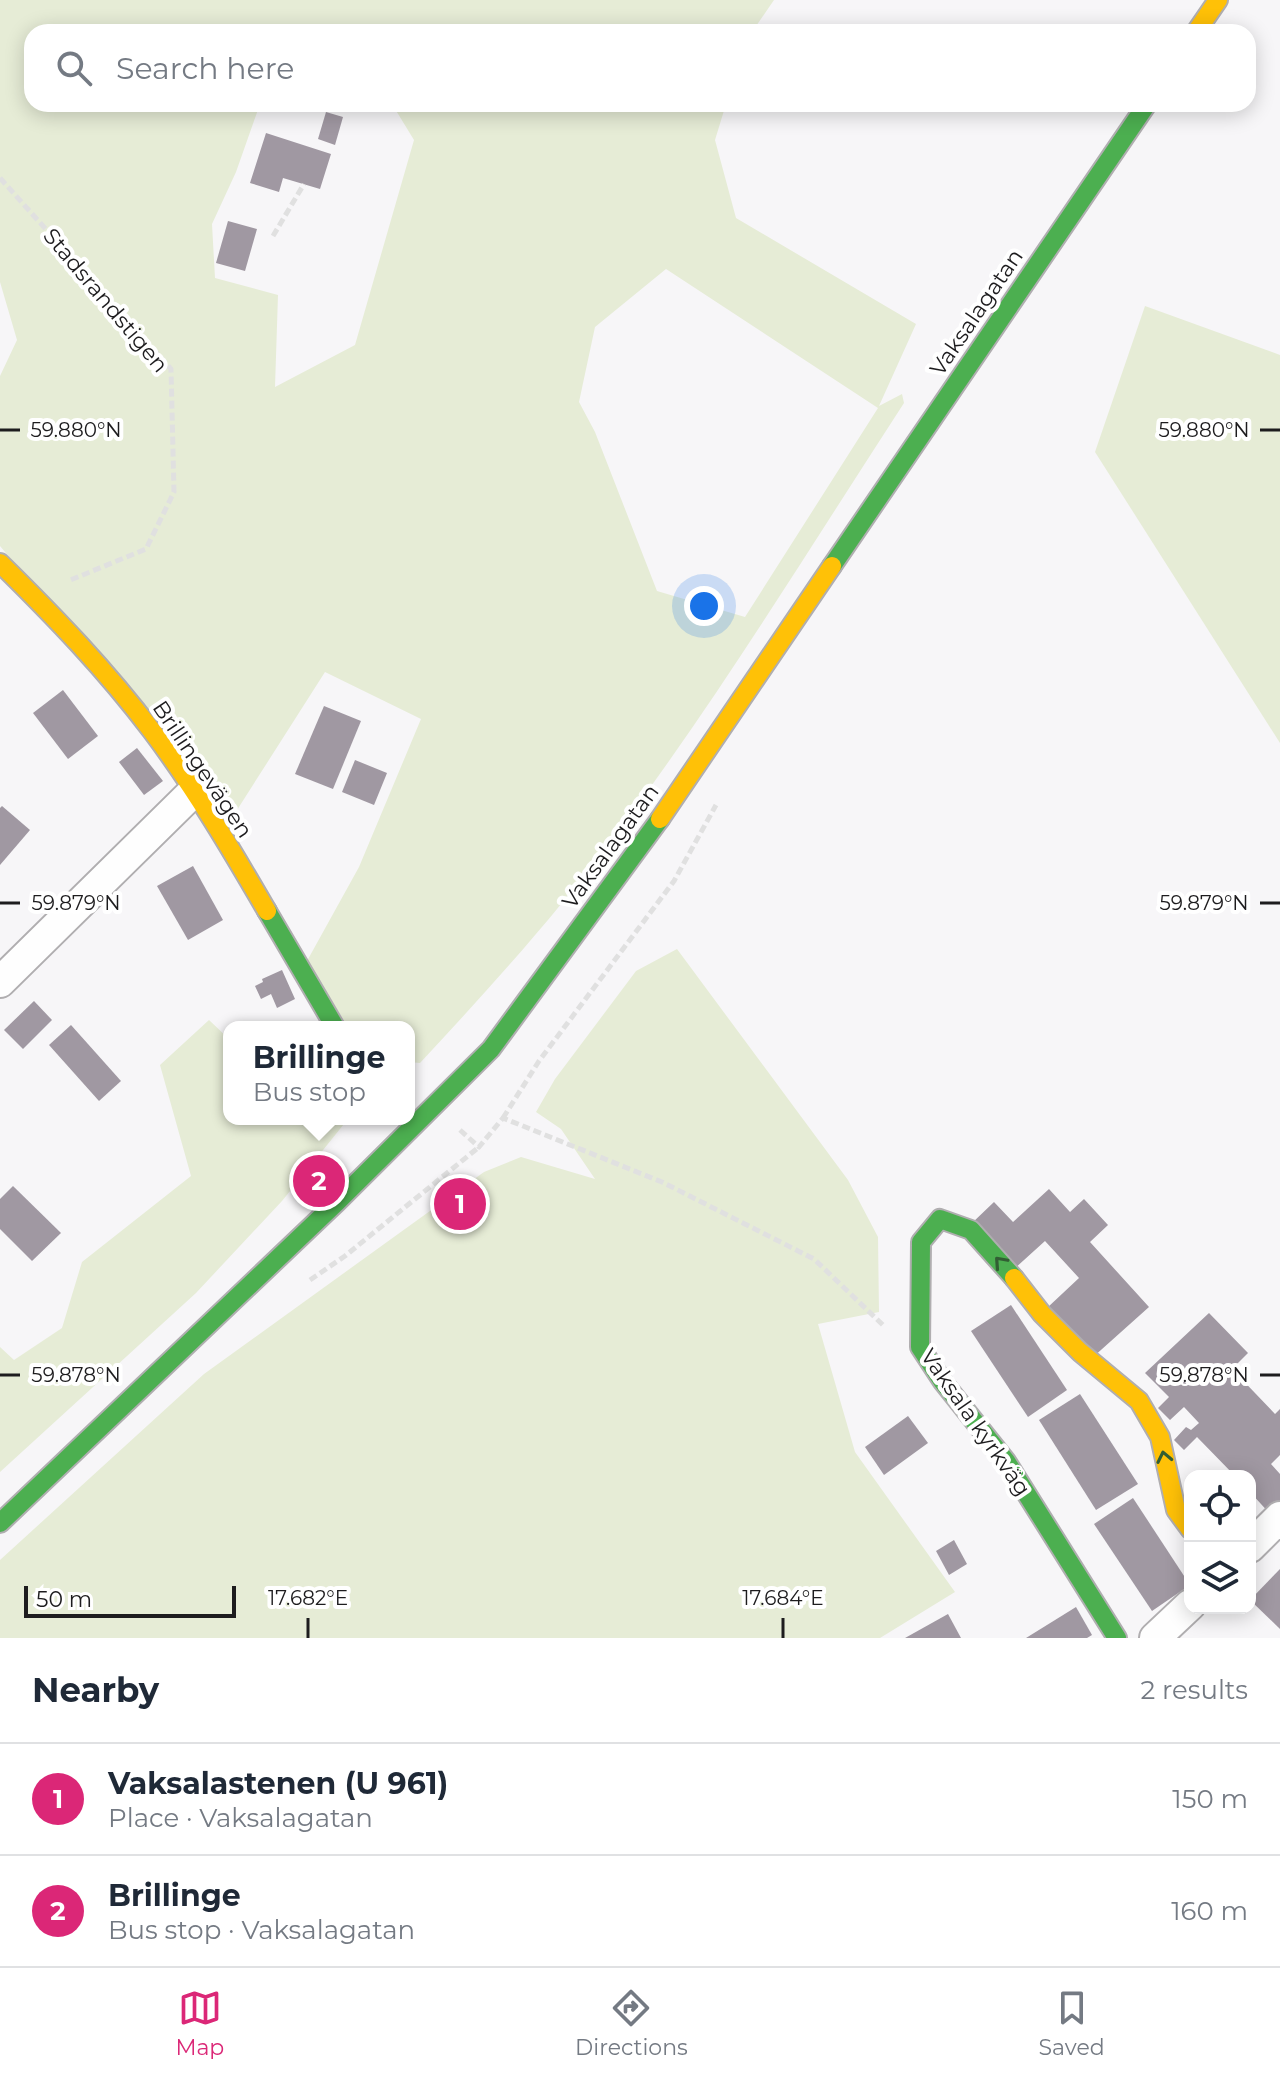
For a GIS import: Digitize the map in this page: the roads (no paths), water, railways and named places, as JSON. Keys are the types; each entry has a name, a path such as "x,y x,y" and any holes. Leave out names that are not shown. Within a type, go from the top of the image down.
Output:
{"main road":[{"path":"1202,24 1218,0"},
{"name":"Vaksalagatan","path":"0,1523 491,1049 637,853 1142,112"},
{"name":"Brillingevägen","path":"0,563 34,595 119,690 194,791 331,1021"},
{"name":"Vaksala kyrkväg","path":"1117,1638 1006,1461 943,1382 920,1347 921,1242 940,1219 971,1230 1030,1295 1051,1324 1139,1401 1160,1437 1176,1510 1184,1521"}],"street":[{"path":"0,982 194,791"},
{"path":"1255,1542 1280,1517"},
{"path":"1155,1638 1184,1611"}],"place":[{"name":"Brillinge","path":"319,1181"},
{"name":"Vaksalastenen (U 961)","path":"460,1204"}]}
